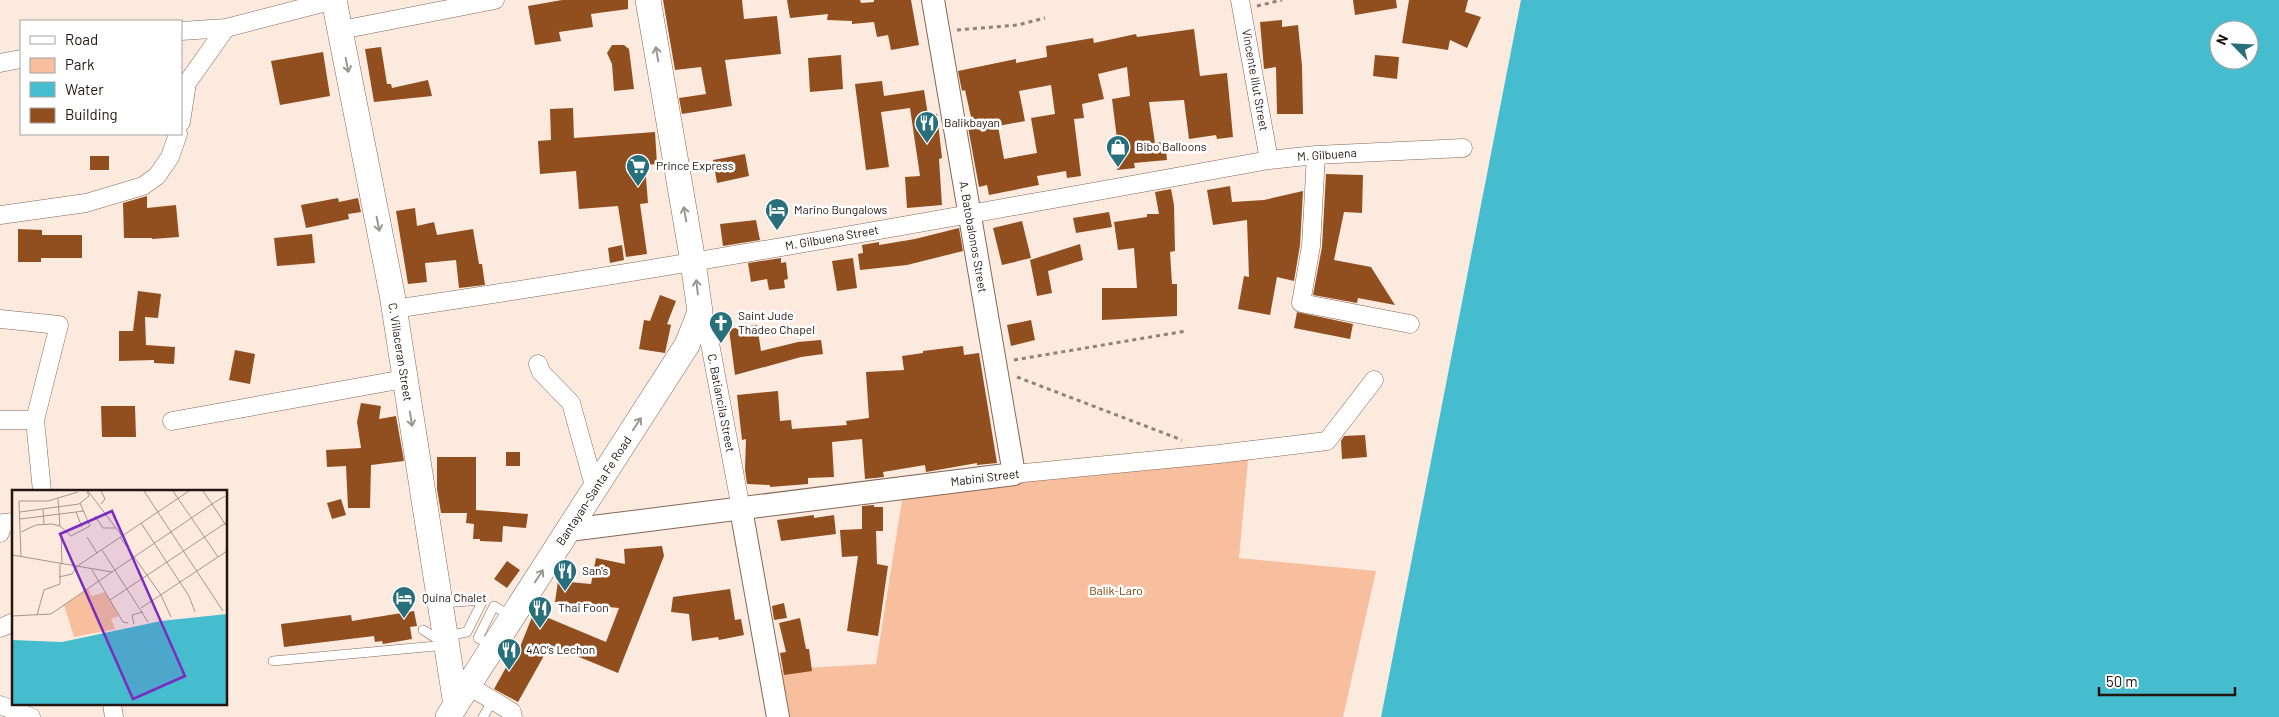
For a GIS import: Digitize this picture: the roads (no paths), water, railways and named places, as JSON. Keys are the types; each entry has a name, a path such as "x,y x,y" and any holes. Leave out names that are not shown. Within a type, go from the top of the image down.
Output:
{"main road":[{"name":"C. Villaceran Street","path":"334,0 394,309 442,603 438,637 458,703"},
{"name":"C. Batiancila Street","path":"648,0 700,312"},
{"name":"Bantayan-Santa Fe Road","path":"458,703 494,647 503,612 568,530 595,489 687,345 700,312"}],"street":[{"path":"182,31 226,28 334,0"},
{"path":"341,30 496,0"},
{"name":"A. Batobalonos Street","path":"933,0 1014,474"},
{"name":"Vincente Illut Street","path":"1241,5 1270,160"},
{"path":"182,116 187,83 226,28"},
{"path":"0,63 20,59"},
{"path":"0,215 86,203 143,186 157,176 170,157 178,135"},
{"name":"M. Gilbuena","path":"1270,160 1316,155 1463,148"},
{"path":"1316,155 1312,246 1301,303 1410,324"},
{"name":"M. Gilbuena Street","path":"394,309 587,281 969,215 1270,160"},
{"name":"C. Batiancila Street","path":"700,312 708,333 778,717"},
{"path":"0,319 59,325 35,420 42,490"},
{"path":"538,364 540,372 571,403 595,489"},
{"path":"172,421 404,379"},
{"name":"Mabini Street","path":"568,530 1014,474 1219,454 1327,440 1374,380"},
{"path":"0,420 35,420"},
{"path":"0,533 3,523 12,522"},
{"path":"0,628 12,623"},
{"path":"458,703 504,711"},
{"path":"0,705 31,717"}],"lane":[{"path":"442,603 483,600 503,612"},
{"path":"273,661 467,632 483,600"},
{"path":"483,717 504,711"}],"water":[{"path":"1521,0 2279,0 2279,717 1381,717"}],"place":[{"name":"Balikbayan","path":"927,144"},
{"name":"Bibo Balloons","path":"1118,168"},
{"name":"Prince Express","path":"638,187"},
{"name":"Marino Bungalows","path":"777,231"},
{"name":"Saint Jude Thadeo Chapel","path":"721,344"},
{"name":"San's","path":"565,592"},
{"name":"Quina Chalet","path":"404,619"},
{"name":"Thai Foon","path":"540,629"},
{"name":"4AC's Lechon","path":"509,671"}],"park label":[{"name":"Balik-Laro","path":"1116,591"}]}
